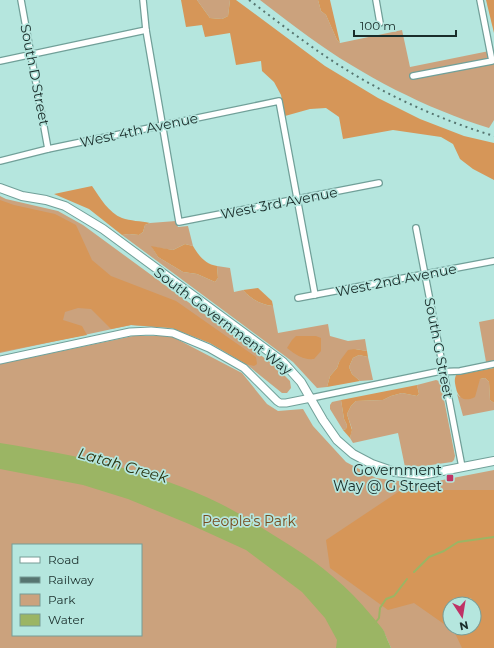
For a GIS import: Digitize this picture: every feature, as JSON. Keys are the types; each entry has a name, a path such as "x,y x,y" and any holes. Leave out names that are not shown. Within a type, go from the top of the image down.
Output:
{"main road":[{"name":"South Government Way","path":"0,188 22,196 46,200 65,206 103,229 283,362 301,382 323,420 337,440 353,454 372,464 395,472 422,475 494,461"},
{"path":"0,360 130,332 151,331 173,333 209,348 244,368 277,401 286,403 311,398"}],"street":[{"name":"South D Street","path":"21,0 48,149"},
{"path":"143,0 146,30 162,126"},
{"path":"376,0 380,23"},
{"path":"413,76 492,61 480,0"},
{"path":"0,61 146,30"},
{"name":"West 4th Avenue","path":"0,161 48,149 279,101 297,199"},
{"name":"West 3rd Avenue","path":"162,126 179,222 380,183"},
{"path":"297,199 315,295"},
{"name":"South G Street","path":"416,228 462,467"},
{"name":"West 2nd Avenue","path":"298,298 494,261"},
{"path":"311,398 444,372 494,364"}],"green space":[{"path":"197,0 230,0 228,16 222,19 210,18"},
{"path":"260,0 318,0 321,11 326,15 337,40 340,43 402,30 410,67 494,50 494,120 489,128 442,111 395,90 350,65 329,51"},
{"path":"0,196 6,199 58,211 83,225 274,365 290,381 291,388 287,393 282,393 246,364 210,343 172,328 131,325 0,353"},
{"path":"176,221 178,227 188,226 193,246 185,244 173,250 152,247 158,257 183,272 197,274 215,282 218,278 217,266 230,268 234,292 243,290 256,301 273,306 278,333 328,324 330,336 348,341 365,339 367,351 355,349 339,362 337,368 330,376 327,387 317,388 293,362 122,235 139,235 143,232 145,225 150,223"},
{"path":"494,319 494,361 486,362 479,322"},
{"name":"People's Park","path":"133,336 171,336 242,373 267,404 278,411 303,409 313,426 346,462 376,478 422,484 494,470 494,648 391,648 383,630 374,648 0,648 0,364"},
{"path":"359,355 368,357 373,380 360,381 352,374 349,367 353,358"},
{"path":"485,378 489,382 490,400 494,403 494,410 463,416 457,394 460,397 480,379"},
{"path":"436,380 441,384 455,456 452,462 405,467 398,433 353,443 350,438 352,429 347,414 351,406 356,401 383,400 402,393 417,396 419,394 417,385"},
{"path":"341,400 344,419 347,425 346,429 343,430 330,409 332,402"}],"shaded area":[{"path":"181,0 197,0 210,18 222,19 228,16 230,0 236,0 325,66 378,98 420,119 464,136 494,143 494,180 473,169 460,159 453,144 441,137 393,130 343,139 339,117 326,108 310,109 285,116 281,95 274,82 262,71 261,61 236,65 230,33 205,37 202,25 186,27"},
{"path":"318,0 330,0 340,43 337,40 326,15 321,11"},
{"path":"486,0 494,0 494,33"},
{"path":"92,186 105,205 117,216 128,220 150,223 145,225 143,232 139,235 122,235 89,209 54,194"},
{"path":"0,200 14,205 55,214 76,225 92,260 111,276 176,301 256,357 257,364 254,366 246,364 210,343 172,328 131,325 111,329 91,309 78,308 65,312 63,320 82,326 87,335 0,352"},
{"path":"185,244 193,246 203,259 217,266 218,278 215,282 197,274 183,272 158,257 151,246 173,250"},
{"path":"258,288 272,301 273,306 256,301 243,290"},
{"path":"296,336 316,336 321,338 321,351 314,359 306,359 293,353 287,348"},
{"path":"355,349 367,351 368,357 359,355 353,358 349,367 352,374 360,381 327,387 330,376 337,368 339,362 348,350"},
{"path":"494,368 494,403 490,400 489,382 485,378 480,379 475,397 466,399 459,395 455,383 456,375"},
{"path":"417,385 419,394 417,396 402,393 383,400 356,401 351,406 347,414 352,430 350,438 343,430 346,429 347,425 344,419 341,400"},
{"path":"401,490 494,490 494,648 462,648 456,636 482,636 482,596 442,596 442,623 414,603 388,610 330,568 326,540"}],"water":[{"path":"0,443 113,465 168,482 221,504 302,553 334,577 353,595 384,631 391,648 336,648 337,640 325,618 302,592 246,550 189,524 128,499 83,485 0,469"}],"waterway":[{"path":"414,572 429,557 444,551 458,542 494,537"},
{"path":"375,623 379,618 380,608 386,599 394,596 407,579"}],"railway":[{"path":"249,0 329,59 374,86 421,109 494,136"}],"place":[{"name":"Government Way @ G Street","path":"450,478"}],"water label":[{"name":"Latah Creek","path":"123,465"}]}
